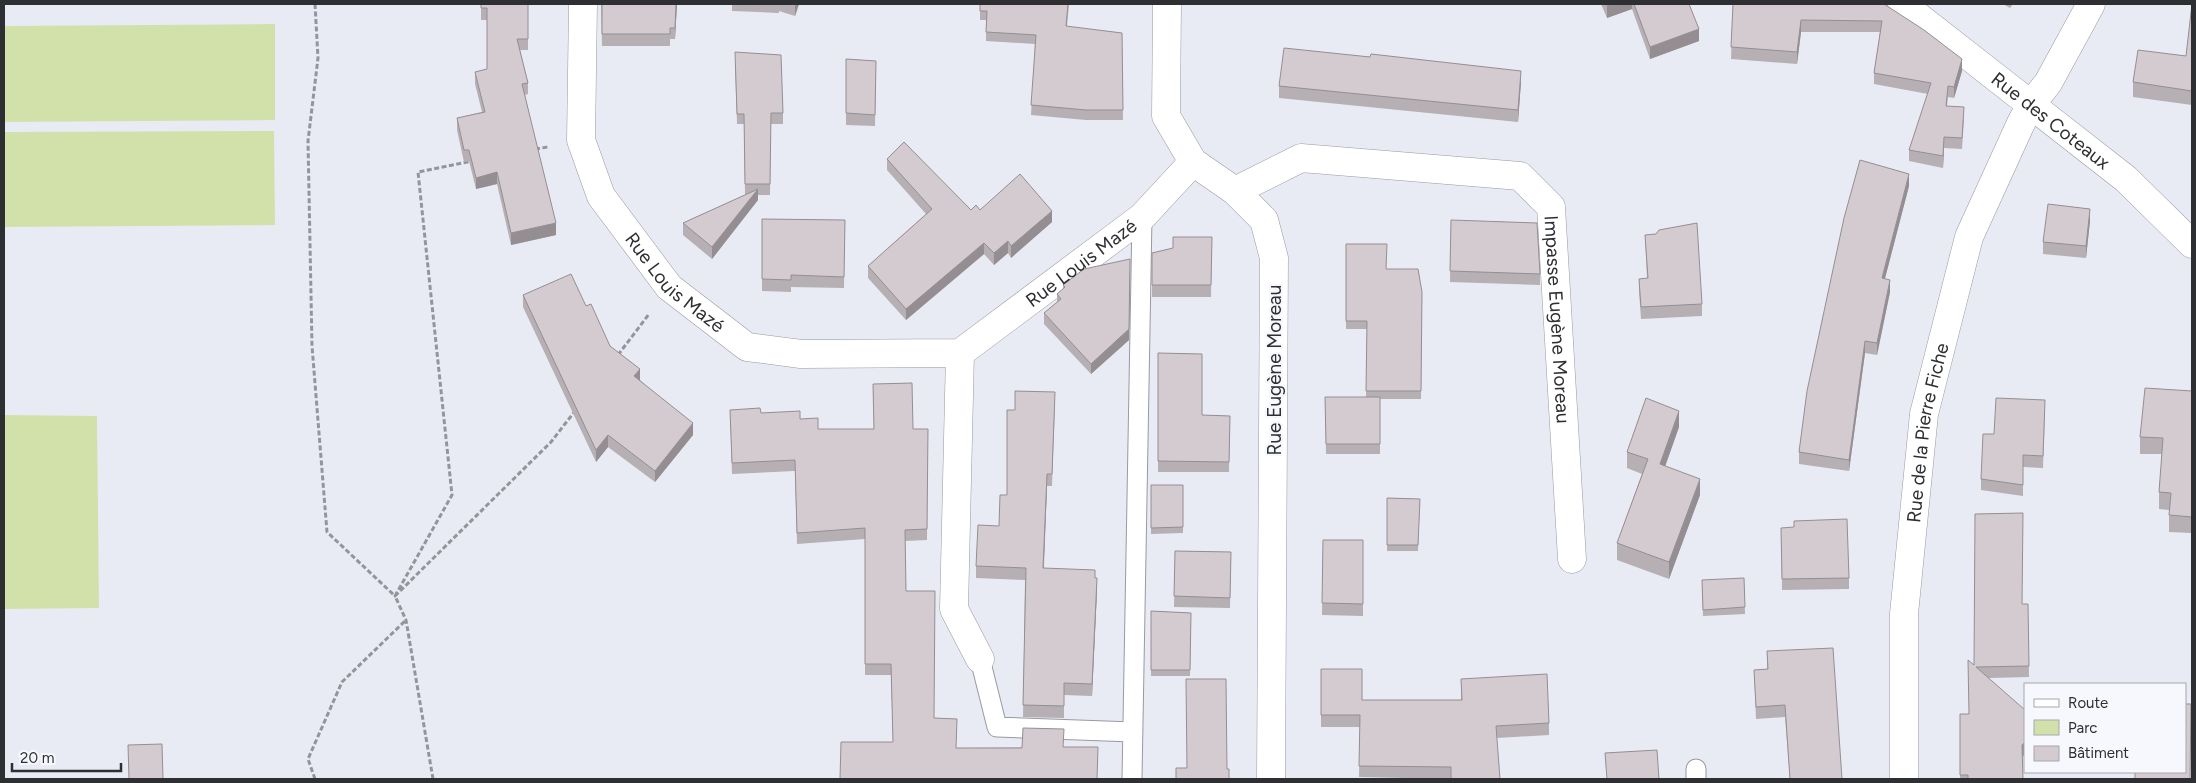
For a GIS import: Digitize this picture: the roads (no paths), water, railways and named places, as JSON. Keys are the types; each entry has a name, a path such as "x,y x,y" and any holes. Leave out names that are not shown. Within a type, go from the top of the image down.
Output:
{"street":[{"name":"Rue Louis Mazé","path":"583,4 581,140 601,196 669,287 747,347 801,354 960,353 1142,217 1194,162"},
{"name":"Rue Eugène Moreau","path":"1167,4 1166,116 1194,162 1235,191 1264,220 1274,258 1271,779"},
{"name":"Rue des Coteaux","path":"1902,4 2032,103 2126,179 2192,244"},
{"name":"Rue de la Pierre Fiche","path":"1904,779 1904,614 1924,414 1969,237 2021,123 2032,103 2048,83 2091,4"},
{"name":"Impasse Eugène Moreau","path":"1235,191 1301,158 1520,176 1550,207 1572,558"},
{"path":"960,353 954,609 980,659"}],"lane":[{"path":"1132,779 1142,217"},
{"path":"980,659 997,727 1133,732"}]}
